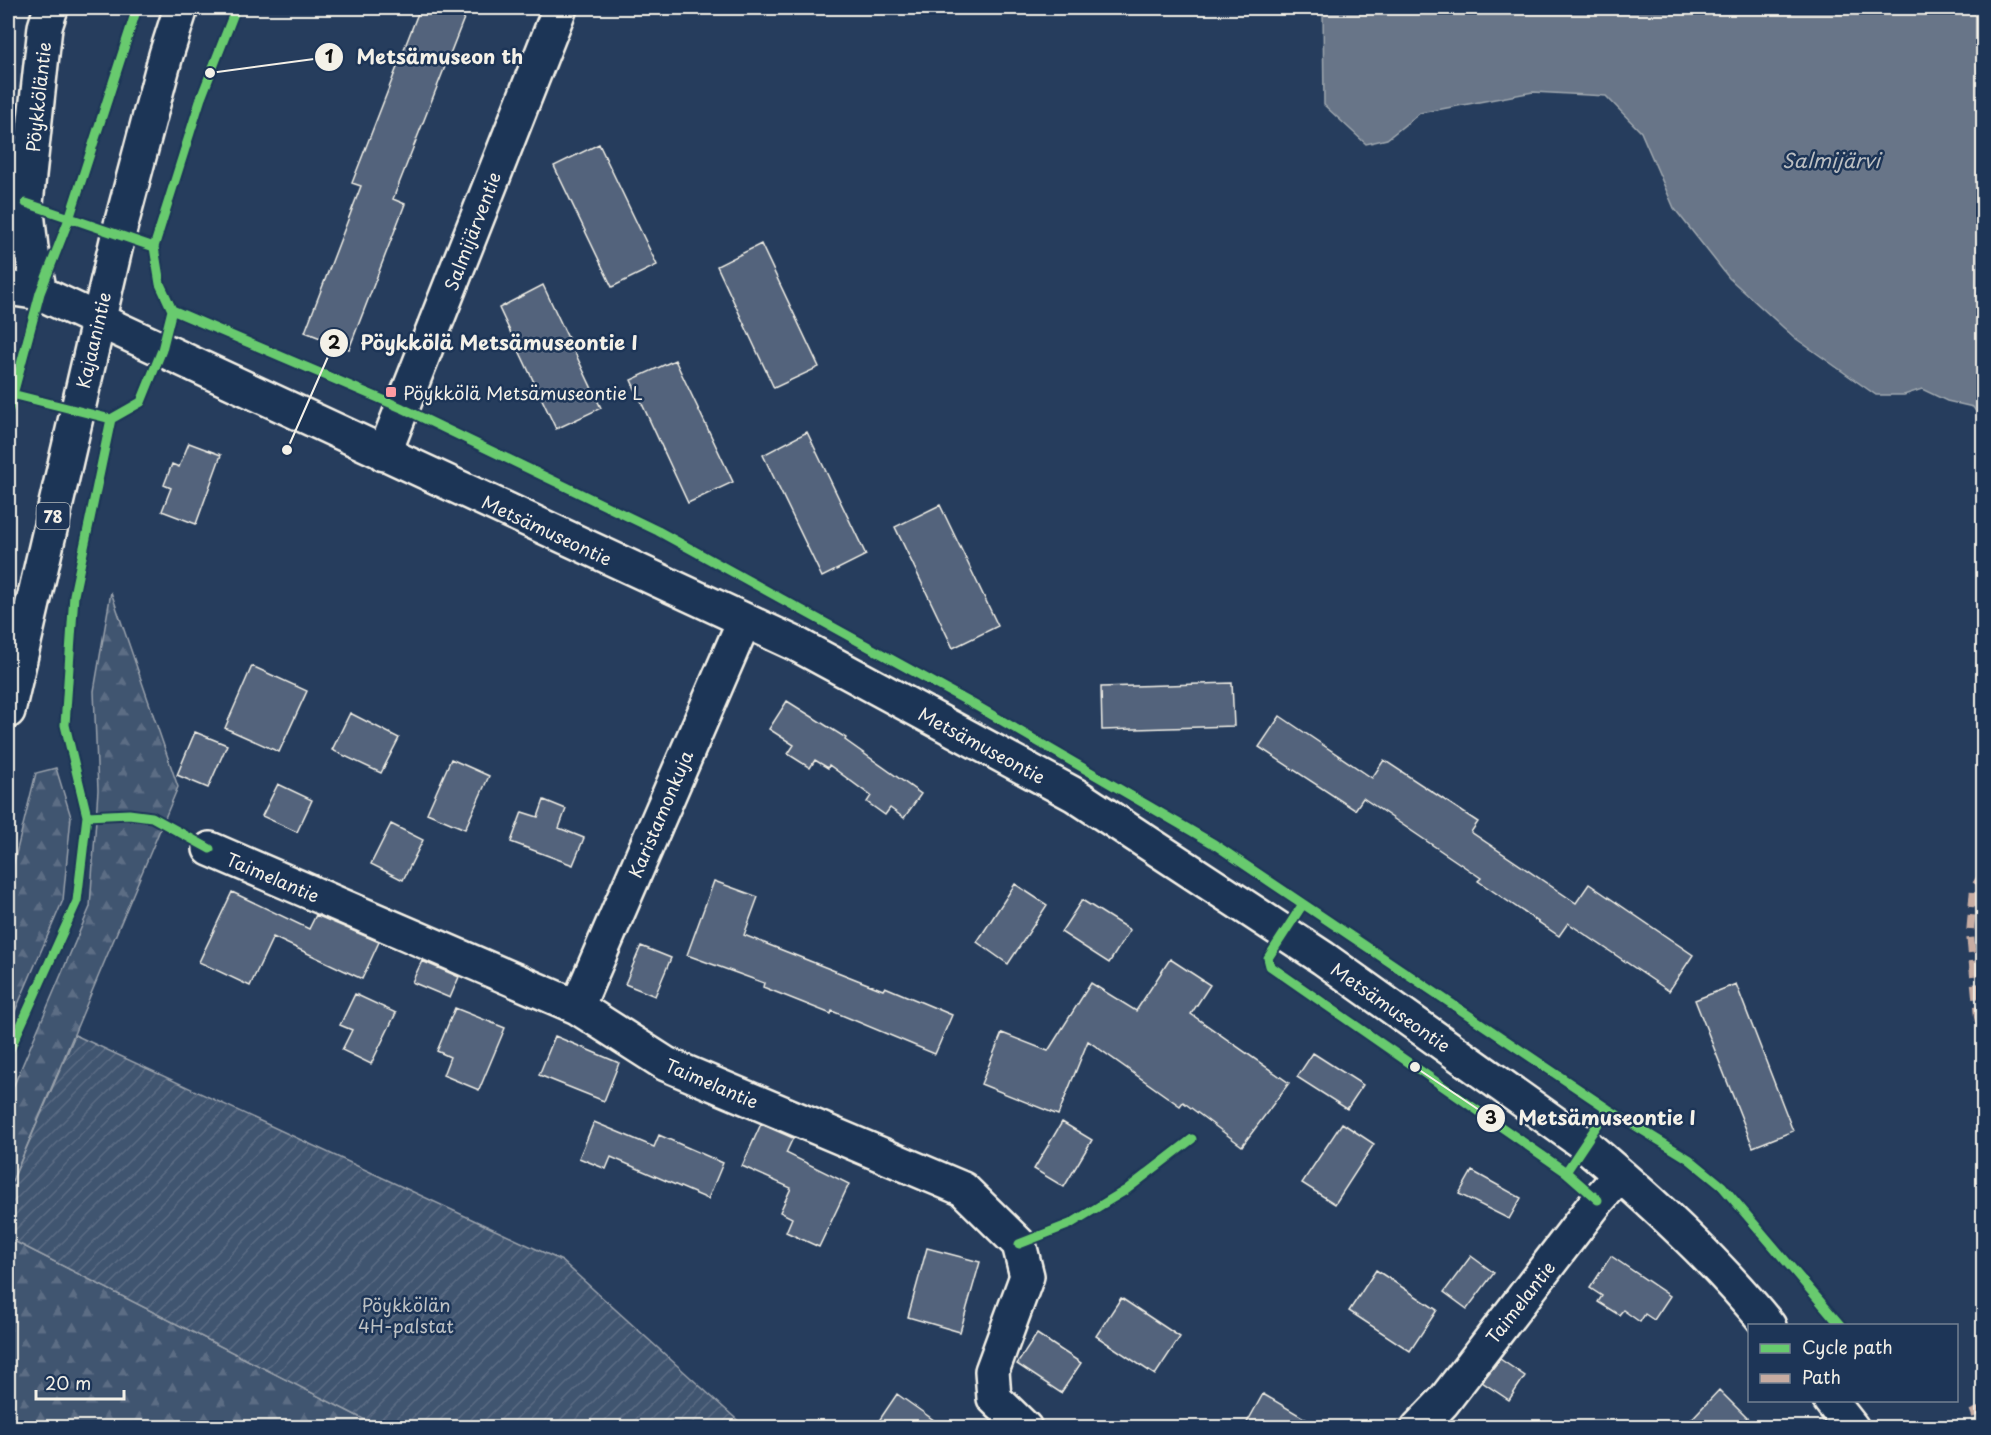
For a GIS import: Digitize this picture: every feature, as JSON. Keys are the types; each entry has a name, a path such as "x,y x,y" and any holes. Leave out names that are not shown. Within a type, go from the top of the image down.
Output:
{"street":[{"name":"Pöykköläntie","path":"40,293 31,248 26,203 45,27 51,8"},
{"name":"Kajaanintie","path":"8,711 97,319 166,55 181,8"},
{"name":"Salmijärventie","path":"384,454 560,8"},
{"name":"Metsämuseontie","path":"8,288 40,293 796,644 1075,795 1323,958 1584,1144 1699,1249 1743,1293 1767,1324"},
{"name":"Karistamonkuja","path":"577,1007 744,621"},
{"name":"Taimelantie","path":"210,849 577,1007 666,1064 963,1189 1019,1244 1027,1276 992,1371 994,1398 1025,1428"},
{"name":"Taimelantie","path":"1418,1428 1443,1402 1598,1200 1620,1175"},
{"path":"1831,1402 1852,1428"}],"green space":[{"path":"111,592 178,787 8,1191 8,1099 90,907 98,790 94,691"},
{"path":"56,768 71,817 63,900 8,1025 8,886 36,773"},
{"name":"Pöykkölän 4H-palstat","path":"75,1035 562,1261 745,1427 379,1427 8,1238 8,1191"},
{"path":"8,1238 379,1427 8,1427"}],"water":[{"name":"Salmijärvi","path":"1323,8 1983,8 1983,422 1973,407 1947,401 1922,389 1904,395 1876,395 1795,338 1729,278 1674,208 1641,132 1606,96 1533,92 1420,113 1387,139 1366,144 1324,105"}],"building":[{"path":"420,8 468,8 393,199 405,204 349,349 305,332 361,186 352,183"},
{"path":"599,144 657,265 612,287 554,166"},
{"path":"761,244 819,367 774,388 717,266"},
{"path":"543,285 601,408 556,429 499,308"},
{"path":"675,360 733,482 688,503 631,380"},
{"path":"807,432 866,555 822,577 763,455"},
{"path":"189,443 221,455 196,524 162,511 171,488 164,485 172,464 179,467"},
{"path":"940,505 998,626 953,648 895,527"},
{"path":"252,666 307,691 279,752 225,728"},
{"path":"1232,683 1234,726 1102,730 1101,687"},
{"path":"787,701 846,738 845,740 921,794 904,818 890,808 885,815 867,802 871,796 829,765 828,768 815,760 810,768 788,754 794,745 769,729"},
{"path":"350,713 399,738 381,773 332,750"},
{"path":"1280,716 1372,778 1384,760 1478,822 1471,832 1576,903 1589,884 1693,955 1669,991 1568,923 1559,936 1478,881 1481,878 1363,798 1355,810 1259,747"},
{"path":"195,732 227,745 208,788 177,775"},
{"path":"451,759 489,776 465,829 427,813"},
{"path":"278,784 312,800 297,832 262,816"},
{"path":"544,800 566,809 559,828 584,838 573,865 511,842 522,812 538,817"},
{"path":"391,824 423,840 403,880 371,864"},
{"path":"714,881 758,897 744,935 883,990 885,987 952,1015 935,1054 832,1011 831,1014 763,987 764,983 687,955"},
{"path":"1015,884 1047,905 1008,964 977,942"},
{"path":"232,892 309,929 316,915 379,942 362,979 273,937 250,986 199,962"},
{"path":"1082,900 1130,930 1109,963 1061,932"},
{"path":"641,946 671,958 655,996 625,984"},
{"path":"1170,959 1210,985 1191,1014 1289,1083 1242,1146 1183,1102 1180,1106 1088,1041 1058,1115 981,1084 1002,1033 1048,1051 1091,983 1136,1011"},
{"path":"422,961 459,977 450,998 412,982"},
{"path":"1736,984 1793,1131 1753,1147 1695,1000"},
{"path":"355,994 396,1013 371,1064 342,1050 352,1030 340,1025"},
{"path":"455,1008 505,1028 479,1090 443,1075 450,1057 437,1051"},
{"path":"555,1036 619,1063 604,1101 539,1075"},
{"path":"1313,1053 1363,1085 1347,1109 1297,1077"},
{"path":"594,1122 654,1147 659,1135 723,1163 708,1199 611,1157 606,1169 579,1158"},
{"path":"1062,1122 1092,1140 1064,1187 1034,1169"},
{"path":"1342,1123 1374,1144 1335,1204 1302,1183"},
{"path":"761,1124 793,1138 786,1153 849,1184 819,1247 786,1232 792,1218 780,1212 791,1188 742,1166"},
{"path":"1472,1171 1521,1198 1509,1219 1459,1194"},
{"path":"927,1248 980,1262 960,1332 908,1317"},
{"path":"1471,1256 1494,1273 1467,1309 1444,1292"},
{"path":"1611,1256 1670,1296 1654,1320 1645,1314 1640,1322 1623,1310 1619,1315 1598,1302 1602,1296 1590,1288"},
{"path":"1376,1270 1437,1310 1410,1351 1349,1311"},
{"path":"1121,1298 1180,1337 1155,1375 1096,1336"},
{"path":"1037,1334 1081,1363 1061,1393 1017,1364"},
{"path":"1500,1359 1525,1376 1509,1400 1482,1382"},
{"path":"1719,1390 1757,1428 1683,1428"},
{"path":"897,1394 945,1428 874,1428"},
{"path":"1263,1394 1321,1428 1244,1428"}],"marked path":[{"path":"1984,872 1974,888 1970,934 1978,1017 1984,1039"},
{"path":"1971,1414 1984,1409"}],"cycle path":[{"path":"8,413 40,293 69,219 137,8"},
{"path":"8,1054 77,901 87,816 65,725 74,595 111,419 141,402 162,350 172,310 160,284 154,247 201,98 236,8"},
{"path":"26,203 154,247"},
{"path":"172,310 402,408 658,531 980,708 1214,844 1608,1109 1689,1159 1722,1186 1839,1324"},
{"path":"12,394 111,419"},
{"path":"87,816 129,814 152,817 210,849"},
{"path":"1303,904 1268,958 1270,966 1566,1172 1598,1200"},
{"path":"1566,1172 1608,1109"},
{"path":"1019,1244 1070,1224 1126,1190 1192,1139"}],"place":[{"name":"Metsämuseon th","path":"210,73"},
{"name":"Pöykkölä Metsämuseontie L","path":"391,392"},
{"name":"Pöykkölä Metsämuseontie I","path":"287,450"},
{"name":"Metsämuseontie I","path":"1415,1067"}]}
